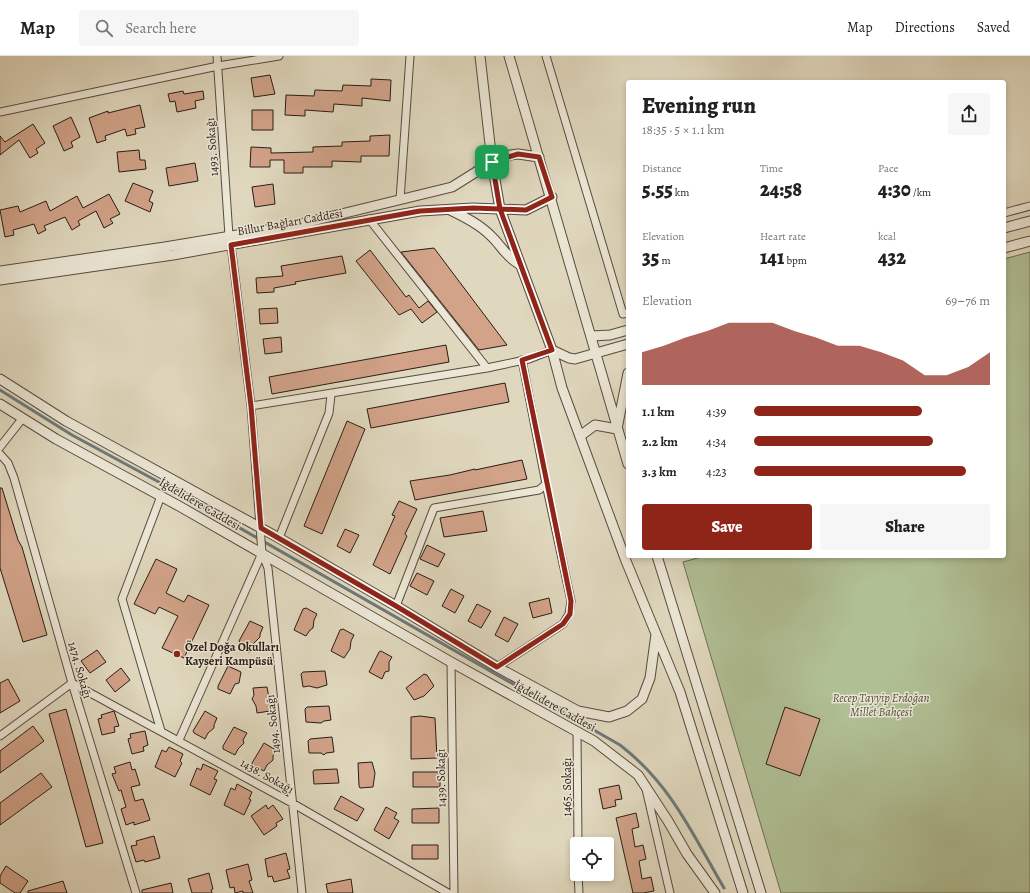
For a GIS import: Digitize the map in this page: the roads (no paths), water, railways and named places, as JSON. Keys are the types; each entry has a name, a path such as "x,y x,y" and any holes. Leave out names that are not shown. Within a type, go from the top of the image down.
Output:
{"street":[{"name":"1493. Sokağı","path":"217,56 230,240"},
{"path":"0,112 218,66 279,56"},
{"path":"400,200 410,56"},
{"path":"480,56 492,162 500,209 519,264 552,350 580,436 626,561 680,692 743,893"},
{"path":"509,56 552,197 626,458"},
{"path":"546,56 623,314 626,313"},
{"name":"Billur Bağları Caddesi","path":"29,271 173,255 452,187 492,162 518,154 539,157"},
{"name":"Billur Bağları Caddesi","path":"230,240 420,211 473,208 526,210 552,197"},
{"path":"1006,212 1030,206"},
{"path":"449,210 481,228 498,244 508,257 519,264"},
{"path":"369,219 487,368"},
{"path":"1006,227 1030,221"},
{"path":"179,740 262,552 251,406 230,240"},
{"path":"1006,247 1030,241"},
{"path":"0,271 29,271"},
{"path":"0,280 29,271"},
{"path":"591,336 610,335 626,331"},
{"path":"251,406 487,368 522,360 552,350 569,358 575,359 626,344"},
{"path":"497,667 563,624 570,614 570,594 546,484 522,360"},
{"name":"İğdelidere Caddesi","path":"0,379 66,421 279,538 497,667 578,711 609,717 627,711 642,699 650,678 656,632"},
{"path":"617,429 626,383"},
{"path":"279,538 329,413 331,394"},
{"name":"İğdelidere Caddesi","path":"0,404 72,448 262,552 451,662 577,731 618,759 638,775 668,821 687,854 715,893"},
{"path":"0,447 22,418"},
{"path":"580,436 595,425 617,429"},
{"name":"1474. Sokağı","path":"0,454 8,463 14,478 72,683 136,893"},
{"path":"396,606 434,508 539,490 546,484"},
{"path":"161,496 122,599 161,731"},
{"name":"1494. Sokağı","path":"262,552 268,568 302,893"},
{"path":"658,558 761,893"},
{"name":"1439. Sokağı","path":"451,662 454,893"},
{"path":"0,736 72,683"},
{"name":"1438. Sokağı","path":"72,683 292,803 448,893"},
{"name":"1465. Sokağı","path":"577,731 578,837"},
{"path":"645,785 670,893"},
{"path":"578,881 578,893"}],"waterway":[{"path":"0,390 72,435 168,487 620,745 638,760 667,793 680,811 724,888"}],"place":[{"name":"Özel Doğa Okulları Kayseri Kampüsü","path":"177,654"}],"park label":[{"name":"Recep Tayyip Erdoğan Millet Bahçesi","path":"881,705"}]}
